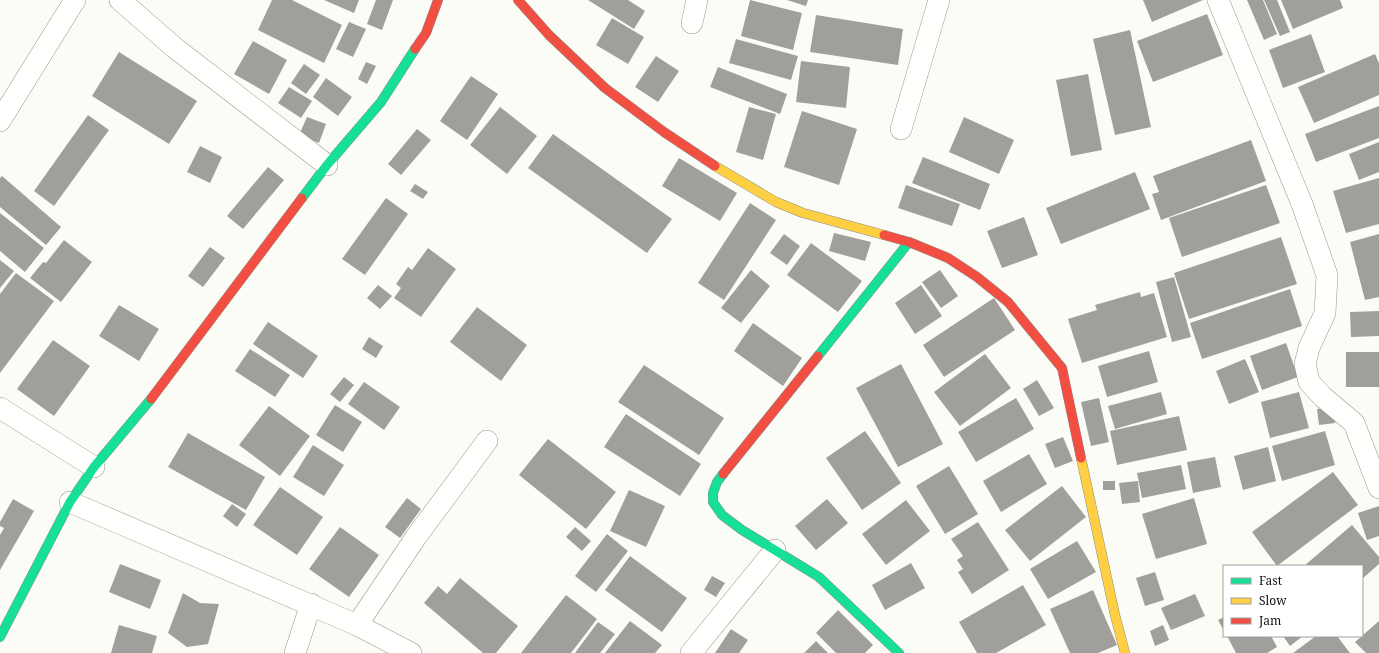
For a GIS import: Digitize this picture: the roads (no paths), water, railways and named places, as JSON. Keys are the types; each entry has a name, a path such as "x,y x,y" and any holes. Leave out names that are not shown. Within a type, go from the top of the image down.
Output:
{"street":[{"path":"0,121 75,0"},
{"path":"120,0 175,48 327,165"},
{"path":"0,637 70,502 94,468 145,407 327,165 385,96 426,33 438,0"},
{"path":"518,0 549,35 605,88 664,132 724,171 776,202 803,213 848,224 909,242 948,258 977,277 1008,302 1062,368 1125,653"},
{"path":"692,23 697,0"},
{"path":"902,129 938,0"},
{"path":"1218,0 1302,204 1327,276 1325,313 1309,348 1305,364 1309,382 1323,397 1354,423 1379,488"},
{"path":"899,653 819,577 722,515 713,502 713,493 717,482 909,242"},
{"path":"0,408 94,468"},
{"path":"357,625 416,537 487,441"},
{"path":"70,502 311,604 357,625 411,653"},
{"path":"691,653 775,550"},
{"path":"295,653 311,604"}]}
